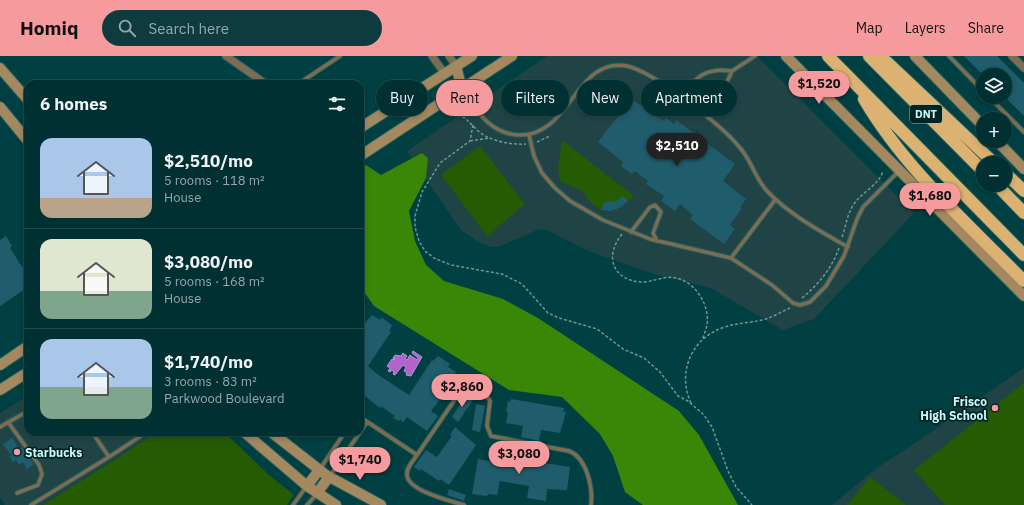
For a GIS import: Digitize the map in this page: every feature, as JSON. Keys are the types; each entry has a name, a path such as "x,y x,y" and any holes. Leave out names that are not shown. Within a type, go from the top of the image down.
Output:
{"highway":[{"name":"DNT","path":"828,56 1024,255"},
{"name":"DNT","path":"869,56 976,164"},
{"path":"879,56 987,156"},
{"path":"855,83 880,127 943,200 1024,281"},
{"path":"1012,180 1024,191"},
{"path":"1004,192 1024,213"}],"main road":[{"path":"364,125 472,56"},
{"path":"476,80 512,56"},
{"path":"786,56 1024,296"},
{"path":"915,56 976,119"},
{"path":"456,66 460,80"},
{"path":"0,68 24,95"},
{"path":"445,74 452,80"},
{"path":"364,153 436,106"},
{"path":"0,107 24,136"},
{"path":"1004,148 1024,169"},
{"path":"0,365 24,349"},
{"path":"0,390 24,375"},
{"path":"249,436 317,494 336,505"},
{"path":"276,436 329,477 381,505"},
{"path":"307,486 320,470"},
{"path":"317,494 329,477"}],"street":[{"path":"226,56 260,80"},
{"path":"432,56 445,74"},
{"path":"449,56 456,66"},
{"path":"1015,57 1024,68"}],"lane":[{"path":"304,80 340,56"},
{"path":"708,118 723,101 727,82 732,71 755,56"},
{"path":"949,56 976,84"},
{"path":"482,116 490,124 506,133 529,135 542,130 555,121 591,76 605,68 621,66 637,69 655,80"},
{"path":"694,80 698,75 704,72 724,69 732,71"},
{"path":"996,104 1024,132"},
{"path":"705,116 741,149 762,184 775,200 816,228 848,247"},
{"path":"529,135 537,163 547,180 570,201 586,211 631,232 657,241 731,258 772,285 792,303 805,305 826,286 840,265 848,247 857,218 863,207 899,170"},
{"path":"731,258 775,200"},
{"path":"631,232 650,207 655,205 661,212 653,233 657,241"},
{"path":"464,505 423,491 409,481 407,470 460,392 473,387 486,396 490,401 487,426 491,436 569,451 580,458 592,489 591,505"},
{"path":"0,427 24,413"},
{"path":"364,420 417,455"},
{"path":"8,422 39,465 42,474 38,485 17,493"},
{"path":"364,426 367,422"},
{"path":"95,436 109,457"},
{"path":"31,505 142,436"},
{"path":"320,470 342,436"},
{"path":"329,477 357,436"},
{"path":"293,505 307,486"},
{"path":"307,505 317,494"}],"path":[{"path":"464,116 476,129 492,138 516,145 526,144"},
{"path":"470,141 473,125"},
{"path":"536,142 550,136"},
{"path":"492,138 470,141 440,163 422,192 415,216 415,228 419,241 425,251 434,258 451,265 502,274 522,284 548,312 559,318 598,328 624,349 644,358 660,372 678,396 688,401 706,418 712,427 728,471 736,487 752,505"},
{"path":"625,229 615,242 612,253 611,259 616,270 629,279 641,282 676,278 691,285 704,303 707,317 707,326 702,340"}],"shaded area":[{"path":"547,56 757,56 914,213 814,319 783,330 711,288 657,275 591,252 544,229 537,230 498,247 491,247 478,242 461,230 407,151 459,116 493,116 493,93 501,87 501,116 569,116 569,80 512,80"},
{"path":"413,351 422,357 411,376 406,375 407,373 404,371 406,367 403,365 395,375 393,374 394,372 392,370 390,372 388,371 390,368 387,366 392,359 395,360 393,358 395,355 401,356 403,353 407,356 405,359 407,360 410,355 417,360 418,358 412,353"},
{"name":"Frisco High School","path":"1024,368 1024,505 832,505 875,469"},
{"path":"24,398 24,436 152,436 43,505 5,505 0,497 0,413"}],"green space":[{"path":"562,140 634,196 616,210 601,210 591,203 582,191 560,181 558,168"},
{"path":"480,146 525,204 487,236 441,175"},
{"path":"422,153 428,158 426,178 409,211 415,241 426,265 444,281 503,299 538,318 679,411 699,435 738,505 643,505 625,492 613,456 600,434 562,397 509,390 374,306 364,292 364,166 366,165 381,175"},
{"path":"1024,383 1024,505 945,505 914,470"},
{"path":"152,436 228,436 269,475 294,495 287,505 43,505"},
{"path":"870,477 906,505 847,505"}],"building":[{"path":"964,56 997,56 1009,68 976,68"},
{"path":"1012,71 1024,83 1024,116 1012,104"},
{"path":"634,101 641,106 641,116 656,116 664,121 666,118 674,124 676,120 735,164 723,181 746,199 740,207 742,208 730,225 735,229 724,244 690,219 693,215 680,204 675,211 661,201 664,196 646,184 648,181 635,171 632,174 621,166 623,162 598,142 618,116 633,116"},
{"path":"623,196 628,201 621,207 611,211 601,210 604,202 616,201"},
{"path":"6,236 12,246 10,248 24,270 24,290 0,306 0,240"},
{"path":"372,315 380,320 381,317 392,325 389,331 391,332 368,366 377,374 409,395 432,360 433,361 438,356 450,364 448,367 456,372 452,381 458,386 448,401 442,397 431,411 438,416 427,431 407,417 403,422 400,419 399,421 393,418 395,416 381,406 380,408 364,395 364,324"},
{"path":"466,395 473,400 458,422 452,417"},
{"path":"511,399 564,408 563,412 566,412 560,433 541,430 539,441 521,437 523,426 506,423 508,401 510,402"},
{"path":"476,404 485,406 480,432 472,430"},
{"path":"455,427 476,445 449,485 440,479 439,481 421,469 420,471 414,467 426,450 437,457 452,436 450,435"},
{"name":"Starbucks","path":"12,438 19,449 22,447 34,464 27,469 23,462 19,465 16,460 13,462 9,456 11,455 3,444"},
{"path":"497,443 515,446 513,458 570,467 567,490 547,489 546,501 527,498 529,486 500,481 497,495 488,494 487,496 472,494 478,459 494,462"},
{"path":"449,489 466,495 464,501 447,495"}],"place":[{"name":"Frisco High School","path":"995,408"},
{"name":"Starbucks","path":"17,452"}]}
